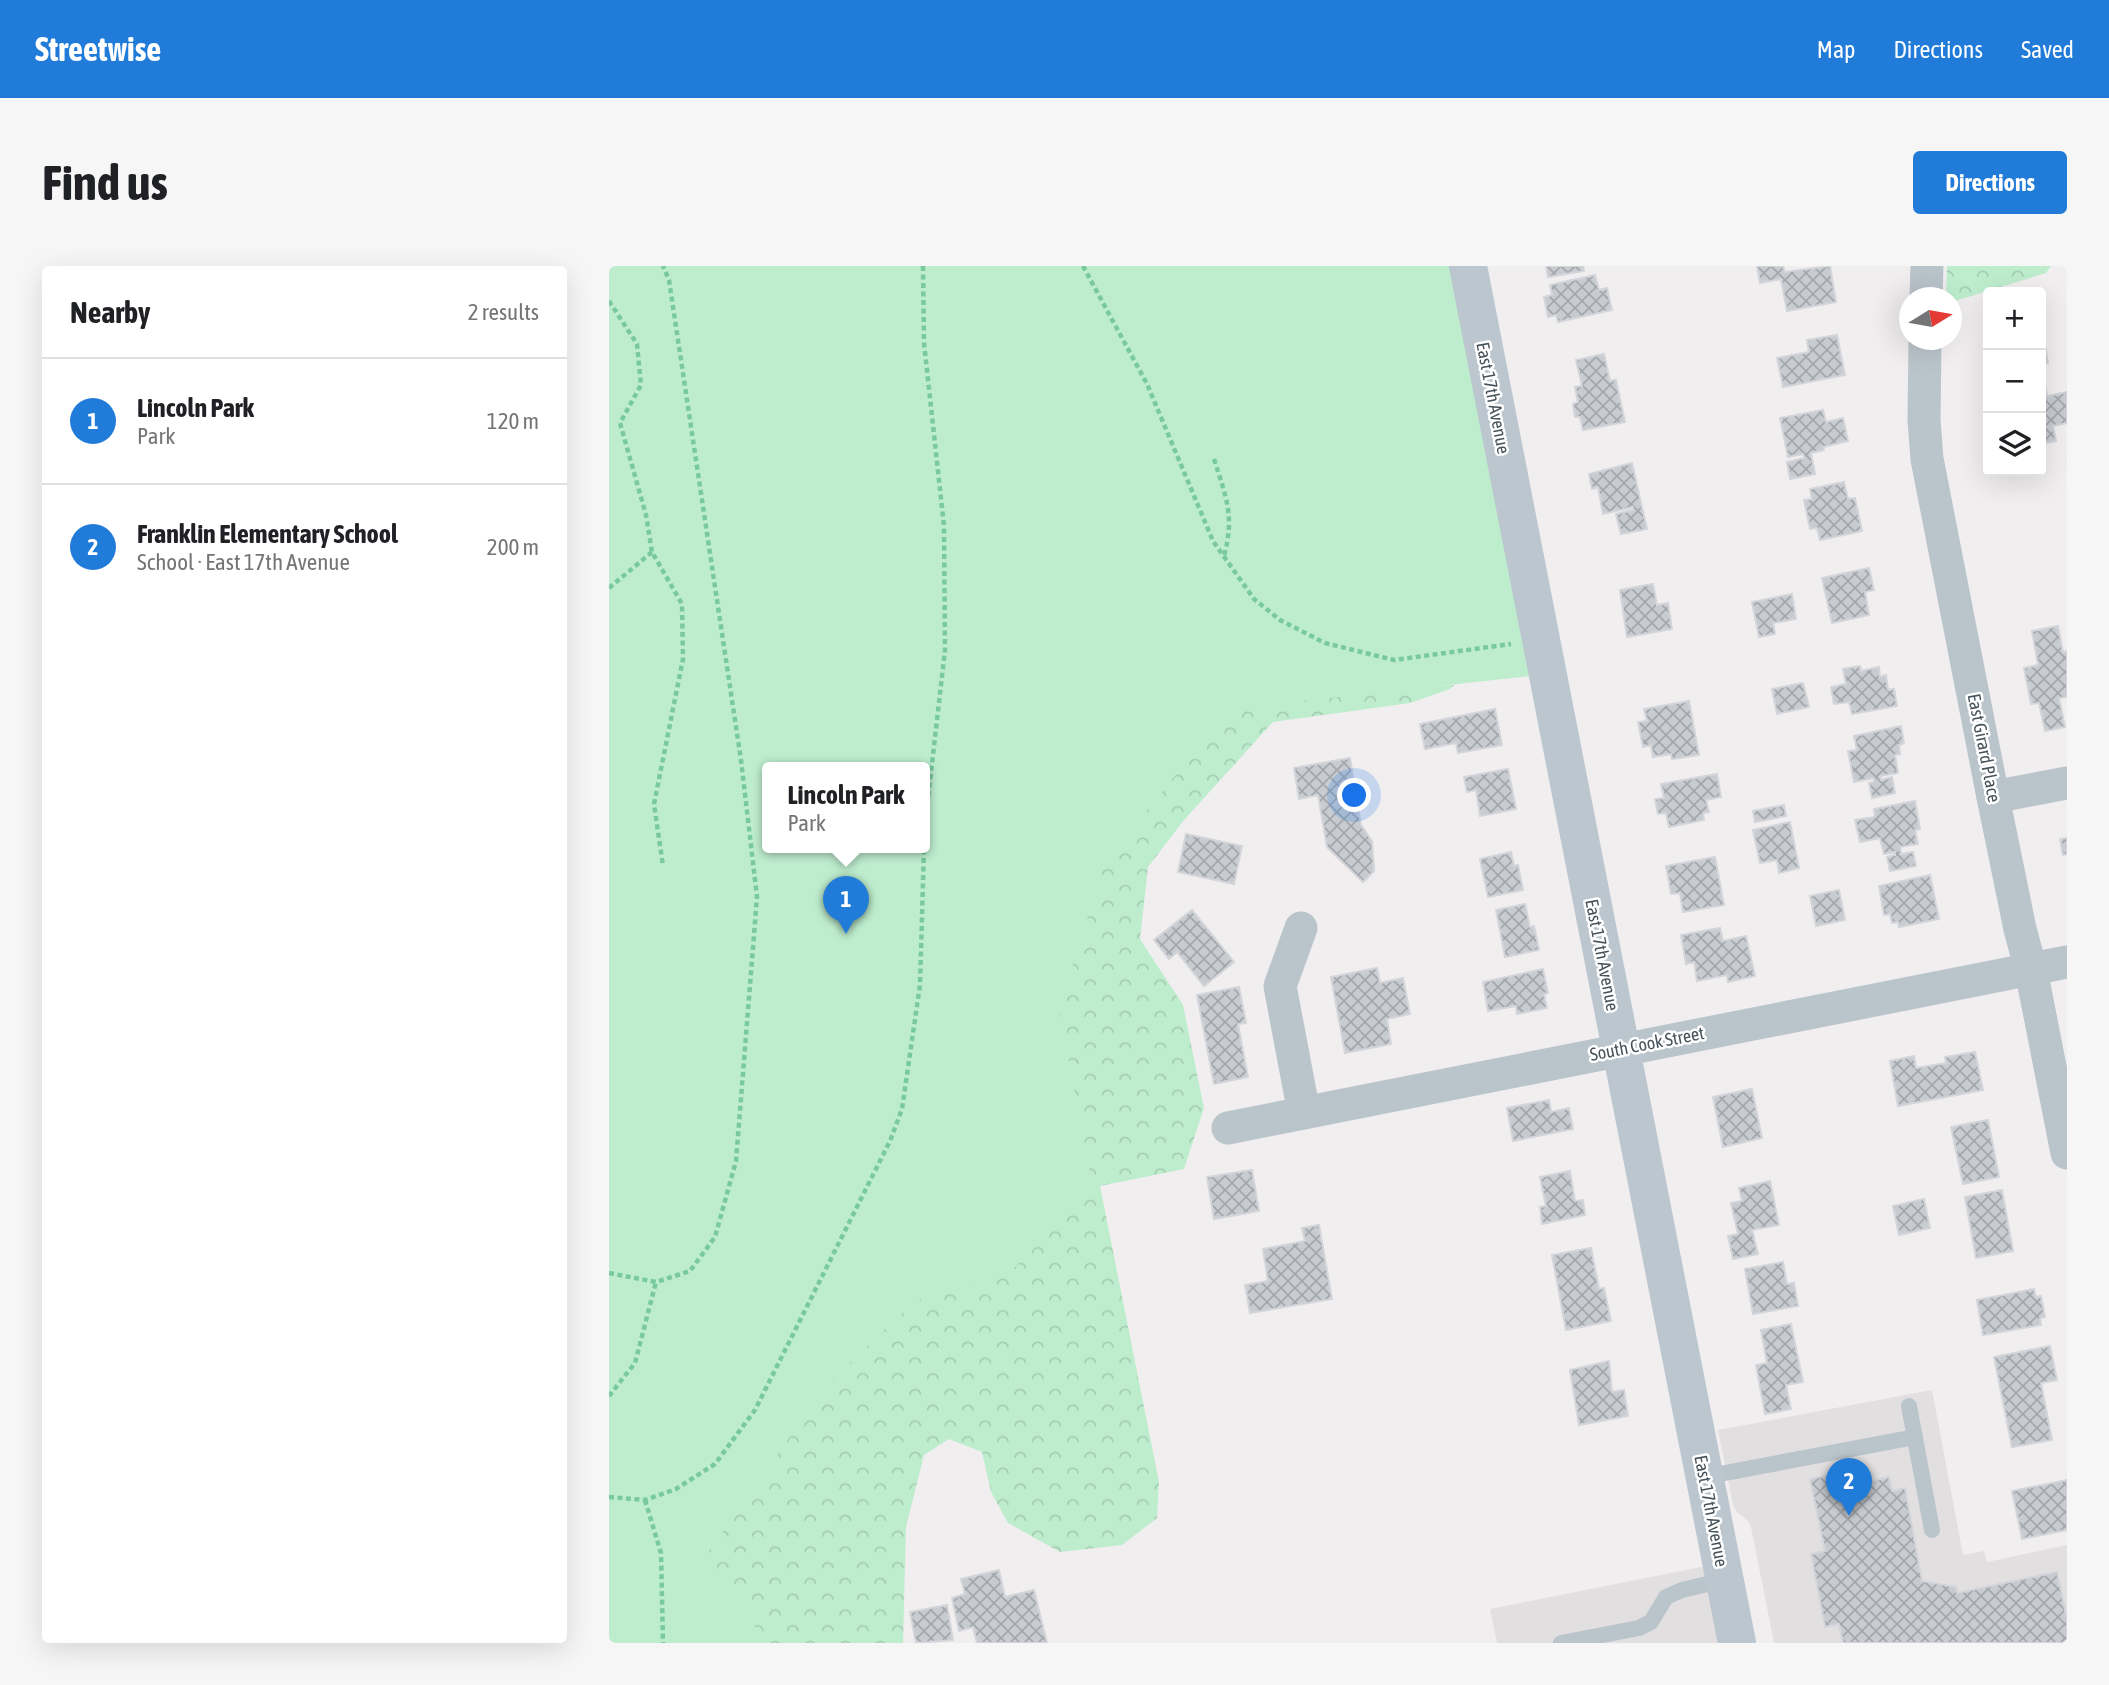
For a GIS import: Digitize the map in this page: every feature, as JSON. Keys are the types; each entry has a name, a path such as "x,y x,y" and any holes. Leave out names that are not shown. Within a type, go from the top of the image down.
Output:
{"street":[{"name":"East 17th Avenue","path":"1468,266 1737,1643"},
{"path":"1926,287 1927,266"},
{"name":"East Girard Place","path":"1925,350 1924,420 1927,459 1993,797 2067,1153"},
{"path":"1993,797 2067,783"},
{"path":"1301,928 1280,986 1304,1113"},
{"name":"South Cook Street","path":"1228,1128 2067,962"}],"lane":[{"path":"1909,1406 1932,1530"},
{"path":"1704,1477 1915,1437"},
{"path":"1561,1643 1639,1628 1651,1622 1666,1597 1682,1590 1724,1580"}],"path":[{"path":"609,1273 656,1282 689,1270 715,1237 736,1161 757,897 741,760 669,280 663,266"},
{"path":"923,266 924,343 944,526 945,650 930,781"},
{"path":"1083,266 1147,384 1213,541 1254,599 1280,620 1325,643 1394,660 1539,640"},
{"path":"609,301 637,344 641,385 620,423 646,514 652,552 682,604 683,659 654,804 663,866"},
{"path":"1214,459 1227,503 1231,532 1224,556"},
{"path":"609,588 652,552"},
{"path":"609,1497 617,1500 645,1500 676,1489 715,1464 755,1410 890,1141 902,1109 920,985 924,853"},
{"path":"609,1396 635,1363 656,1282"},
{"path":"645,1500 661,1553 663,1643"}],"shaded area":[{"path":"1932,1390 1963,1555 1984,1551 1987,1562 2067,1545 2067,1643 1774,1643 1751,1527 1733,1505 1718,1430"},
{"path":"1706,1566 1722,1643 1497,1643 1490,1609"}],"green space":[{"path":"609,266 1450,266 1530,676 1230,709 1106,860 1059,1008 1093,1190 1007,1275 916,1300 827,1384 705,1557 715,1579 741,1603 761,1643 609,1643"},
{"path":"1947,266 2051,266 2046,273 2001,287 1983,287 1983,292 1962,299 1962,287 1946,287"},
{"path":"1455,685 1410,703 1273,722 1184,820 1148,867 1140,939 1183,1005 1204,1108 1184,1169 1100,1186 1159,1482 1157,1518 1122,1545 1060,1552 1008,1523 991,1492 982,1452 949,1439 924,1455 906,1527 903,1643 690,1643 680,1620 923,853 930,853 930,762 890,762 609,714"}],"building":[{"path":"1546,266 1583,266 1584,271 1548,277"},
{"path":"1757,266 1783,266 1785,272 1830,266 1836,302 1787,311 1781,279 1760,283"},
{"path":"1595,275 1599,290 1607,288 1612,310 1558,322 1556,315 1548,317 1544,297 1552,295 1550,285"},
{"path":"1837,335 1845,375 1783,387 1777,358 1809,352 1807,340"},
{"path":"1604,354 1610,381 1616,380 1625,422 1583,430 1580,417 1575,417 1573,404 1578,402 1575,387 1582,386 1576,360"},
{"path":"2046,391 2047,396 2067,392 2067,423 2053,426 2056,441 2046,443"},
{"path":"1823,410 1826,422 1843,418 1848,441 1811,453 1815,474 1790,479 1787,462 1805,458 1803,454 1788,457 1780,418"},
{"path":"1632,463 1647,529 1621,534 1616,514 1633,510 1633,507 1603,514 1598,487 1592,489 1589,474"},
{"path":"1844,482 1848,499 1855,498 1862,531 1820,540 1817,528 1810,529 1804,500 1812,499 1810,489"},
{"path":"1869,568 1874,590 1865,592 1869,615 1832,623 1822,578"},
{"path":"1653,584 1657,605 1668,603 1672,629 1627,637 1620,590"},
{"path":"1792,594 1796,619 1773,623 1775,634 1759,637 1752,602"},
{"path":"2058,626 2063,652 2067,651 2067,697 2059,698 2065,727 2045,731 2039,703 2031,704 2024,668 2038,665 2032,631"},
{"path":"1860,666 1861,671 1879,667 1880,677 1886,675 1888,690 1894,689 1897,706 1852,714 1849,702 1834,704 1831,687 1846,684 1843,669"},
{"path":"1803,683 1809,707 1777,714 1772,689"},
{"path":"1689,701 1699,755 1672,759 1671,754 1653,757 1651,745 1643,747 1638,722 1647,721 1644,709"},
{"path":"1495,709 1502,745 1458,753 1456,743 1425,749 1420,724"},
{"path":"1901,726 1904,743 1899,745 1900,754 1895,755 1898,773 1880,776 1881,780 1892,777 1895,793 1872,798 1869,783 1874,782 1874,778 1854,782 1848,751 1857,750 1854,736"},
{"path":"1350,758 1361,825 1372,841 1374,871 1363,882 1327,847 1318,795 1299,799 1294,768"},
{"path":"1508,769 1516,809 1480,816 1476,790 1467,792 1464,777"},
{"path":"1717,774 1721,797 1706,800 1709,812 1703,813 1704,820 1669,827 1666,813 1658,814 1655,799 1664,798 1661,784"},
{"path":"1915,801 1920,829 1915,830 1918,844 1900,847 1901,854 1913,852 1916,866 1890,871 1887,857 1895,855 1895,852 1884,854 1880,838 1860,842 1855,820 1875,817 1874,809"},
{"path":"1784,805 1786,816 1755,822 1753,811"},
{"path":"1790,822 1799,868 1779,873 1777,860 1760,863 1753,830"},
{"path":"1186,834 1242,846 1234,884 1178,872"},
{"path":"2067,838 2067,854 2063,855 2060,839"},
{"path":"1511,852 1514,866 1518,865 1523,890 1488,897 1480,859"},
{"path":"1715,857 1724,905 1683,912 1680,893 1671,894 1666,866"},
{"path":"1930,875 1939,919 1899,927 1898,922 1892,923 1890,914 1884,915 1879,886"},
{"path":"1839,890 1845,920 1816,926 1810,896"},
{"path":"1525,904 1530,927 1534,926 1539,950 1505,957 1496,910"},
{"path":"1192,910 1234,962 1204,986 1177,952 1169,959 1154,940"},
{"path":"1720,928 1723,941 1746,936 1755,976 1728,982 1727,975 1697,981 1694,962 1686,964 1681,935"},
{"path":"1377,968 1380,983 1403,978 1410,1014 1387,1019 1391,1044 1345,1053 1331,977"},
{"path":"1543,969 1548,993 1544,994 1547,1008 1517,1014 1516,1006 1488,1011 1483,982"},
{"path":"1239,987 1246,1023 1238,1024 1248,1077 1214,1084 1197,995"},
{"path":"1975,1052 1983,1090 1898,1106 1890,1061 1914,1056 1916,1068 1946,1063 1945,1057"},
{"path":"1752,1089 1762,1138 1723,1147 1713,1097"},
{"path":"1549,1100 1551,1112 1569,1108 1573,1129 1513,1141 1507,1108"},
{"path":"1988,1120 1999,1177 1963,1184 1951,1127"},
{"path":"1252,1170 1259,1211 1214,1219 1207,1177"},
{"path":"1570,1171 1575,1201 1583,1200 1585,1215 1542,1224 1540,1207 1546,1206 1540,1177"},
{"path":"1770,1181 1779,1225 1752,1230 1758,1254 1733,1259 1728,1236 1738,1234 1731,1203 1742,1201 1739,1188"},
{"path":"2002,1190 2013,1251 1976,1258 1965,1197"},
{"path":"1924,1199 1930,1228 1899,1235 1893,1206"},
{"path":"1319,1225 1332,1299 1250,1313 1245,1285 1268,1281 1263,1249 1305,1241 1302,1228"},
{"path":"1591,1248 1599,1289 1604,1288 1611,1321 1566,1330 1552,1255"},
{"path":"1783,1262 1787,1284 1794,1283 1798,1306 1753,1314 1745,1269"},
{"path":"2034,1289 2036,1297 2041,1296 2045,1317 2040,1318 2041,1325 1983,1335 1977,1300"},
{"path":"1791,1324 1803,1382 1786,1385 1791,1409 1765,1414 1756,1365 1767,1363 1761,1330"},
{"path":"2050,1346 2057,1380 2041,1383 2052,1440 2012,1447 1994,1357"},
{"path":"1609,1361 1612,1392 1624,1390 1628,1416 1579,1425 1570,1370"},
{"path":"1852,1470 1854,1477 1861,1475 1863,1483 1889,1477 1892,1491 1905,1488 1922,1581 1956,1587 1957,1593 2057,1572 2067,1619 2067,1643 1843,1643 1839,1624 1825,1627 1811,1554 1825,1551 1810,1479"},
{"path":"2067,1480 2067,1530 2022,1539 2012,1491"},
{"path":"999,1570 1005,1597 1034,1590 1047,1643 977,1643 973,1627 959,1631 952,1598 965,1594 961,1579"},
{"path":"947,1605 953,1640 916,1643 910,1612"}],"place":[{"name":"Lincoln Park","path":"846,934"},
{"name":"Franklin Elementary School","path":"1849,1516"}]}
